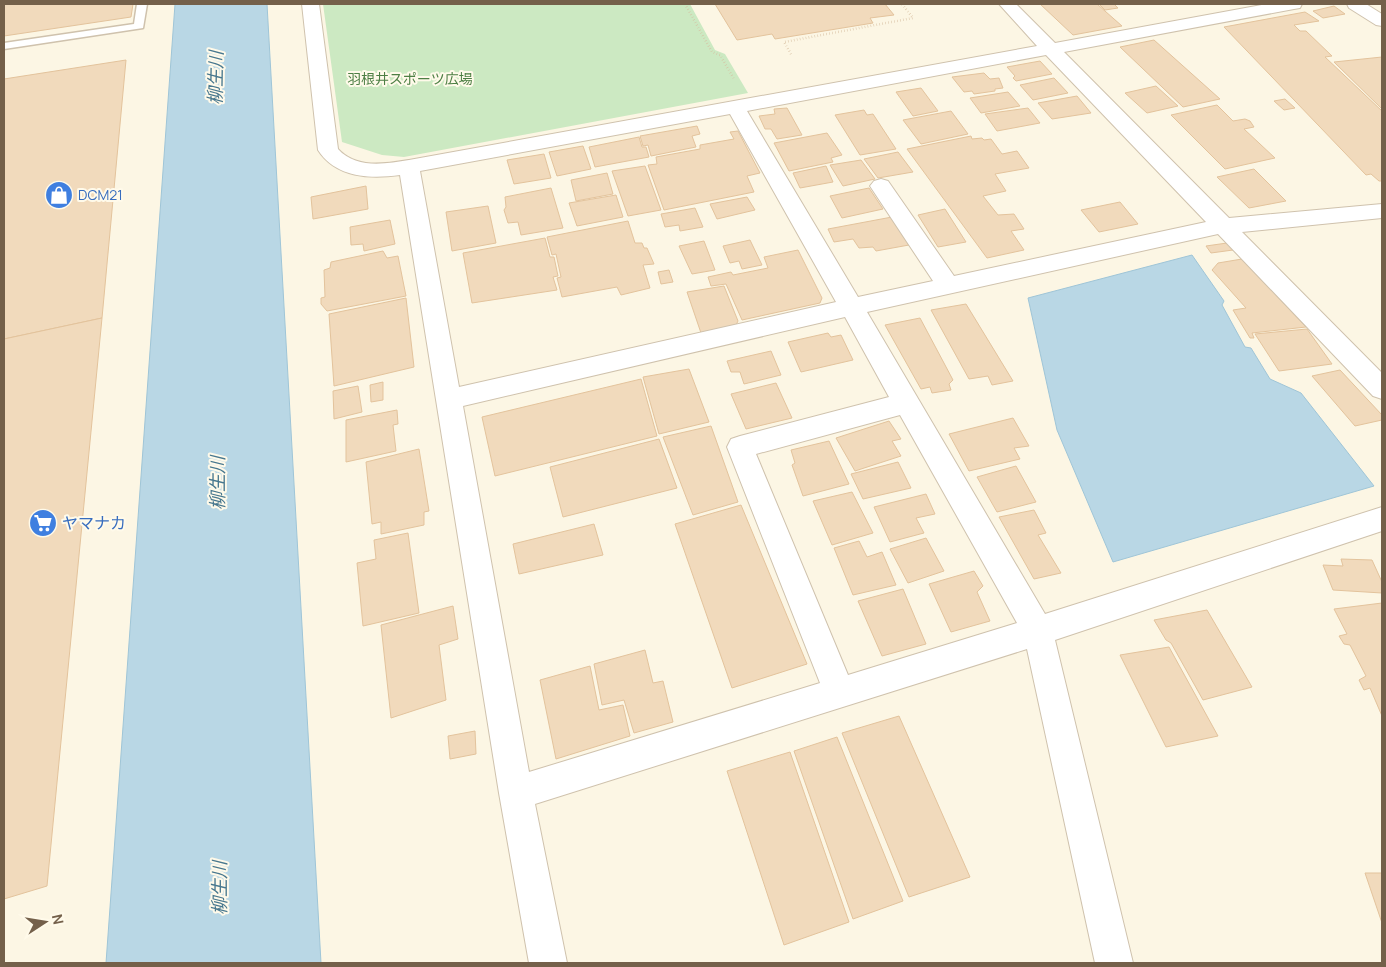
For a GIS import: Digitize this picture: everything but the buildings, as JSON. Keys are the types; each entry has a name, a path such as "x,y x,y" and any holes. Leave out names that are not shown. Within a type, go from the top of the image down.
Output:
{"street":[{"path":"310,4 328,150 334,159 361,170 391,170 409,167 1294,4"},
{"path":"1006,4 1382,389"},
{"path":"1355,4 1382,21"},
{"path":"735,106 1038,632 1114,963"},
{"path":"409,167 516,792 548,963"},
{"path":"881,186 948,286"},
{"path":"449,399 852,307 1222,226 1382,211"},
{"path":"839,692 740,447 906,403"},
{"path":"516,792 1038,632 1382,519"}],"lane":[{"path":"4,46 139,26 142,4"}],"path":[{"path":"791,54 784,42 913,18 902,4"}],"green space":[{"name":"羽根井スポーツ広場","path":"323,4 690,4 715,50 725,54 748,93 404,157 382,155 342,142"}],"water":[{"name":"柳生川","path":"175,4 267,4 321,963 106,963"},
{"path":"1192,255 1224,301 1222,305 1245,347 1251,348 1270,379 1301,393 1374,486 1113,562 1057,430 1028,298"}],"place":[{"name":"DCM21","path":"59,195"},
{"name":"ヤマナカ","path":"43,523"}]}
